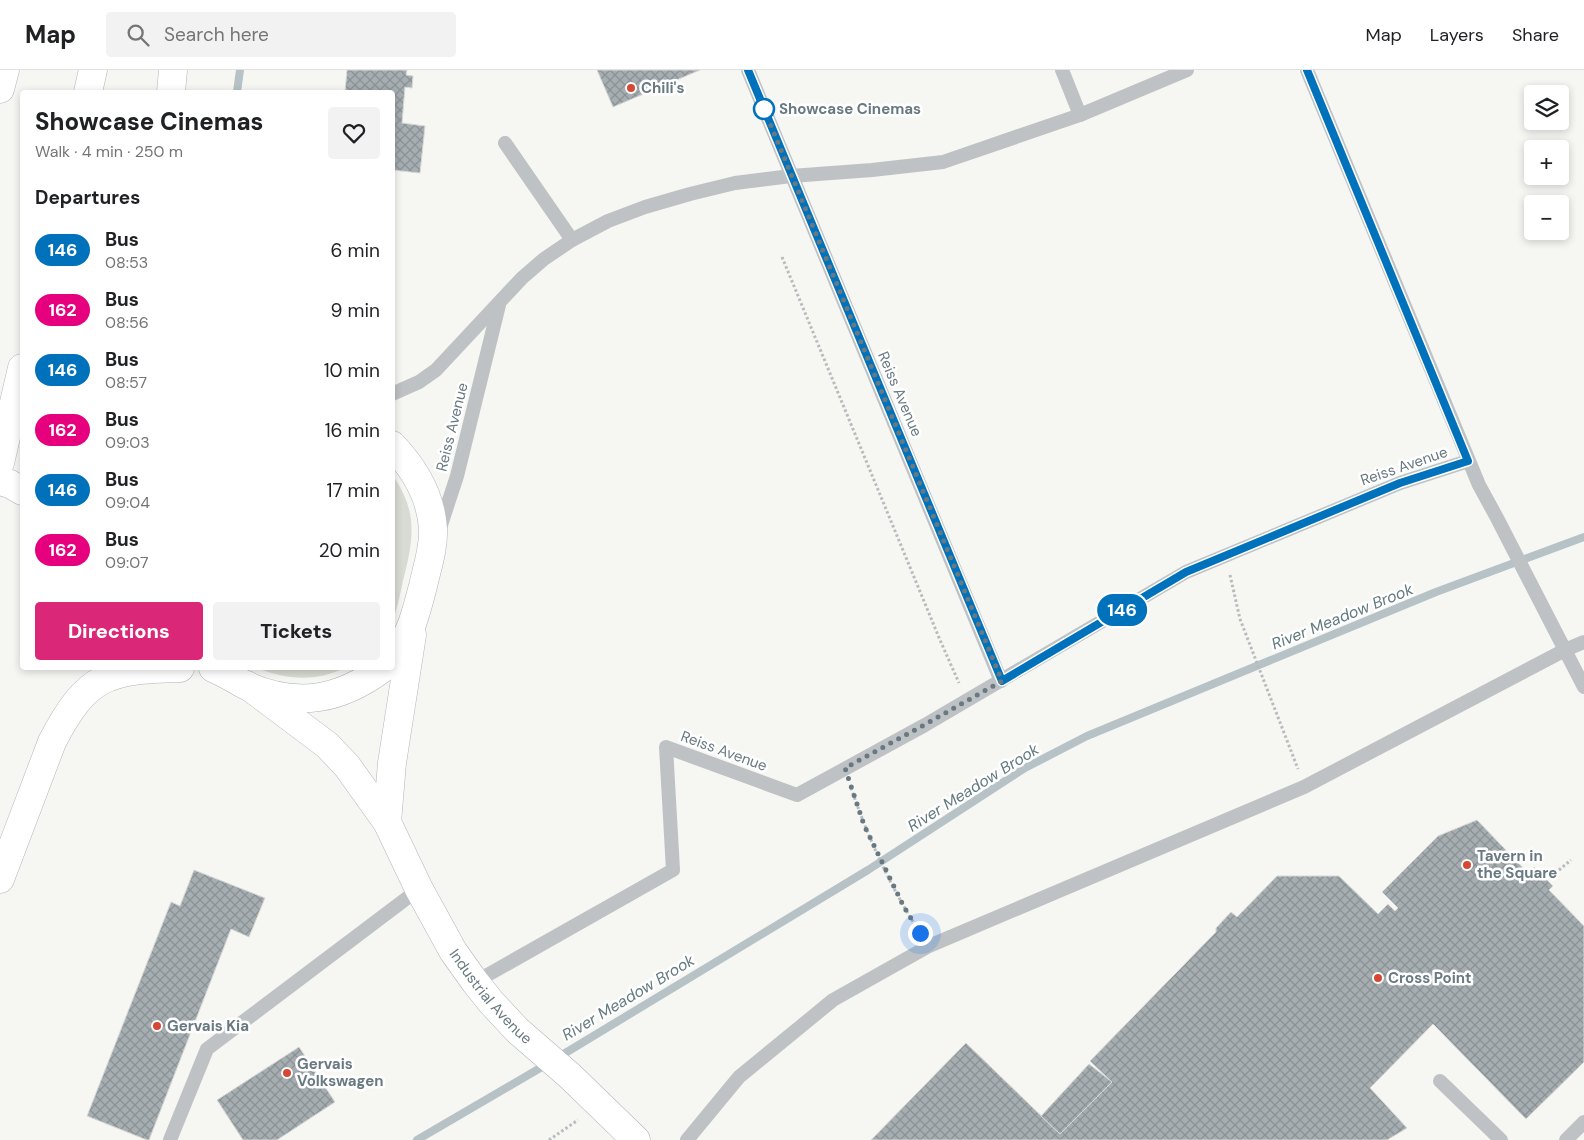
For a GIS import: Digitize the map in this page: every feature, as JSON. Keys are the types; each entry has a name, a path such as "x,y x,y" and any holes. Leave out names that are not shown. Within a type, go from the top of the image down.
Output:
{"main road":[{"path":"0,80 3,70"},
{"path":"0,88 3,70"},
{"path":"88,90 93,70"},
{"path":"171,90 173,70"},
{"path":"11,480 14,403 20,377"},
{"path":"387,822 392,763 414,619 430,557 433,530 428,504 419,479 395,449"},
{"path":"395,655 405,642 414,619"},
{"path":"0,879 52,742 62,722 89,688 106,677 136,670"},
{"path":"218,670 268,693 292,698 319,698 345,690 368,679 380,670"},
{"name":"Industrial Avenue","path":"247,685 327,745 347,766 387,822 419,889 453,951 475,982 491,1002 534,1045 570,1076 636,1140"}],"lane":[{"name":"Reiss Avenue","path":"748,70 1002,681"},
{"path":"1062,70 1080,115"},
{"name":"Reiss Avenue","path":"395,393 419,382 436,370 522,278 544,259 572,240 608,221 645,207 735,184 792,176 943,162 1080,115 1187,70"},
{"name":"Reiss Avenue","path":"475,982 673,870 666,747 798,795 1002,681 1186,572 1400,483 1468,461 1307,70"},
{"path":"505,143 572,240"},
{"name":"Reiss Avenue","path":"430,557 457,476 500,302"},
{"path":"1468,461 1479,486 1584,687"},
{"path":"687,1140 739,1076 833,1000 929,946 1304,787 1565,650 1584,642"},
{"path":"170,1140 207,1049 419,889"},
{"path":"1440,1081 1501,1140"},
{"path":"1566,1140 1584,1122"}],"path":[{"path":"782,257 932,622 961,686"},
{"path":"1226,556 1240,619 1299,773"},
{"path":"845,768 864,825 904,907 920,933"},
{"path":"1559,870 1571,860"}],"shaded area":[{"path":"395,479 407,502 412,527 409,553 395,613"},
{"path":"262,670 341,670 323,676 301,678"}],"building":[{"path":"347,70 407,70 406,75 413,76 412,88 405,87 402,123 425,126 420,173 395,170 395,90 345,90"},
{"name":"Chili's","path":"597,70 700,70 613,107"},
{"name":"Cross Point","path":"1477,820 1528,873 1534,867 1553,886 1549,890 1584,926 1584,1062 1526,1119 1433,1024 1370,1088 1407,1128 1387,1140 871,1140 966,1043 1060,1134 1112,1082 1090,1061 1216,932 1216,928 1231,912 1237,917 1277,876 1339,876 1378,914 1388,904 1395,911 1398,908 1382,892 1438,836"},
{"name":"Gervais Kia","path":"194,870 265,898 249,937 231,929 149,1140 147,1140 87,1116 171,902 180,906"},
{"name":"Gervais Volkswagen","path":"299,1047 335,1102 277,1140 243,1140 217,1100"},
{"path":"1089,1064 1112,1082 1060,1134 1041,1116"}],"waterway":[{"path":"237,90 240,70"},
{"name":"River Meadow Brook","path":"557,1058 868,870 1025,768 1087,736 1436,592 1584,537"},
{"name":"River Meadow Brook","path":"417,1140 547,1064"}],"bus line":[{"name":"146","path":"748,70 1002,681 1186,572 1400,483 1468,461 1307,70"}],"place":[{"name":"Chili's","path":"631,88"},
{"name":"Showcase Cinemas","path":"764,109"},
{"name":"Tavern in the Square","path":"1467,865"},
{"name":"Cross Point","path":"1378,978"},
{"name":"Gervais Kia","path":"157,1026"},
{"name":"Gervais Volkswagen","path":"287,1073"}],"route":[{"path":"764,109 1002,681 845,768 864,825 904,907 920,933"}]}
